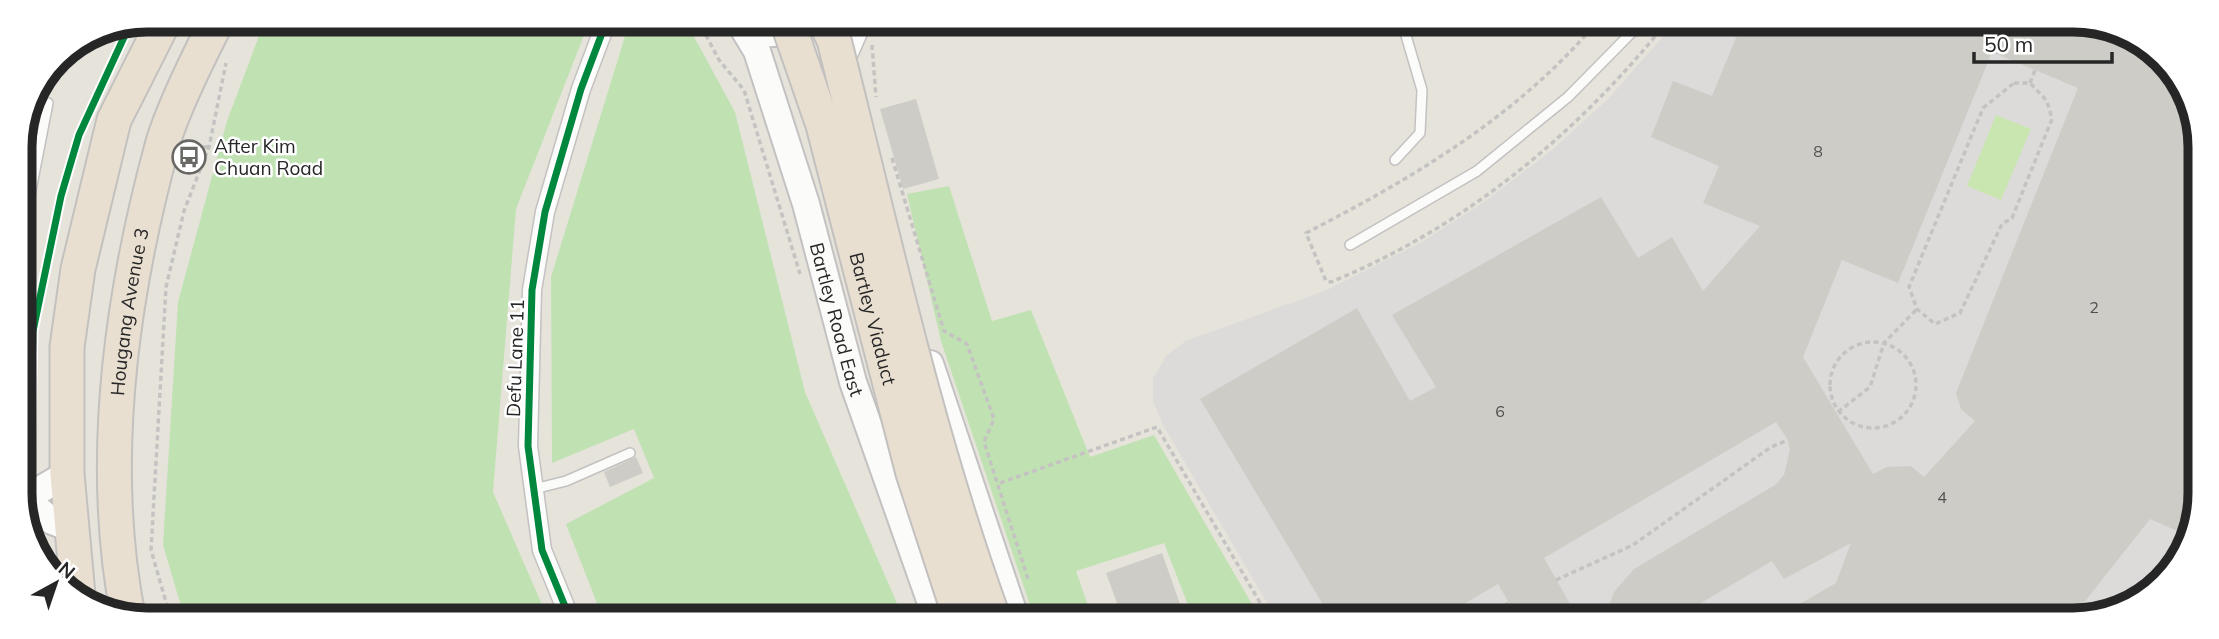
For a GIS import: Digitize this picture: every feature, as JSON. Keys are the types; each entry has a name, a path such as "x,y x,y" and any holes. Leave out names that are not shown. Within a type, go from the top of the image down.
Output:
{"highway":[{"path":"72,548 66,474 67,348 78,270 114,120 158,32"},
{"name":"Hougang Avenue 3","path":"126,606 119,569 113,469 121,349 163,144 212,32"},
{"name":"Bartley Viaduct","path":"791,32 823,125 912,473 957,608"},
{"name":"Bartley Viaduct","path":"830,32 911,351 957,516 990,608"}],"main road":[{"name":"Bartley Road East","path":"746,32 757,51 802,192 853,383 933,608"},
{"path":"848,32 861,48 926,349 1012,608"},
{"path":"890,485 919,506 938,508 959,491 965,468"},
{"path":"32,493 66,474"},
{"path":"33,505 52,521 70,528"}],"street":[{"name":"Defu Lane 11","path":"566,608 542,550 528,446 532,290 545,212 581,89 602,32"},
{"path":"861,48 862,32"}],"lane":[{"path":"1395,160 1420,134 1422,90 1405,32"},
{"path":"1350,245 1477,171 1568,97 1633,32"},
{"path":"32,185 48,103"},
{"path":"534,489 566,481 629,453"}],"path":[{"path":"1306,233 1427,167 1492,122 1556,66 1588,32"},
{"path":"861,48 877,110"},
{"path":"168,608 151,550 166,287 184,211 209,147 228,53"},
{"path":"2030,83 2035,70"},
{"path":"2014,83 2030,83 2047,101 2052,119 2012,218 2002,224 1960,313 1935,324 1917,309 1909,287 1983,108 2014,83"},
{"path":"194,147 209,147"},
{"path":"889,149 944,331 967,344 994,419 984,442 1000,483 1031,590"},
{"path":"1837,412 1870,387 1884,343 1917,309"},
{"path":"1884,343 1908,359 1915,373 1917,388 1913,403 1905,415 1893,425 1871,428 1849,422 1837,412 1829,386 1837,361 1858,345 1884,343"},
{"path":"1000,483 1157,427 1263,607"},
{"path":"1556,580 1633,545 1772,447 1788,440"},
{"path":"1501,607 1509,603"}],"shaded area":[{"path":"1667,32 2087,32 2116,40 2154,65 2179,103 2188,147 2188,492 2184,522 2176,543 2154,574 2123,596 2080,607 1270,607 1163,425 1153,401 1153,378 1167,355 1186,341 1327,290 1422,242 1484,202 1552,150 1608,99"}],"green space":[{"path":"260,32 585,32 516,209 493,492 543,608 182,608 163,545 178,302 227,121"},
{"path":"626,32 692,32 735,112 805,392 899,608 599,608 566,524 654,478 634,429 552,463 551,277"},
{"path":"1996,115 2031,129 2001,200 1967,186"},
{"path":"949,186 992,321 1031,310 1090,457 1154,435 1254,607 1189,607 1164,543 1076,571 1089,608 1031,608 941,341 907,194"}],"building":[{"path":"1738,32 2087,32 2116,40 2154,65 2179,103 2188,147 2188,492 2180,532 2150,519 2080,607 1794,607 1836,583 1851,543 1784,579 1772,561 1694,607 1608,607 1614,592 1634,569 1775,485 1784,475 1790,450 1788,440 1776,422 1544,558 1572,607 1512,607 1498,584 1458,607 1325,607 1200,399 1357,308 1410,401 1436,387 1392,315 1601,197 1638,258 1672,237 1703,291 1760,226 1703,203 1719,166 1651,137 1673,81 1712,96","holes":["1992,52 2078,88 1956,393 1961,409 1975,421 1924,477 1911,466 1887,467 1873,474 1803,357 1842,260 1898,283"]},
{"path":"916,99 939,179 903,189 880,109"},
{"path":"636,457 643,473 610,487 604,472"},
{"path":"1162,553 1181,607 1147,607 1146,605 1119,607 1106,573"}],"cycle path":[{"path":"566,608 542,550 528,446 532,290 545,212 581,89 602,32"},
{"path":"32,378 33,331 61,196 79,135 126,34"}],"place":[{"name":"After Kim Chuan Road","path":"189,157"}]}
